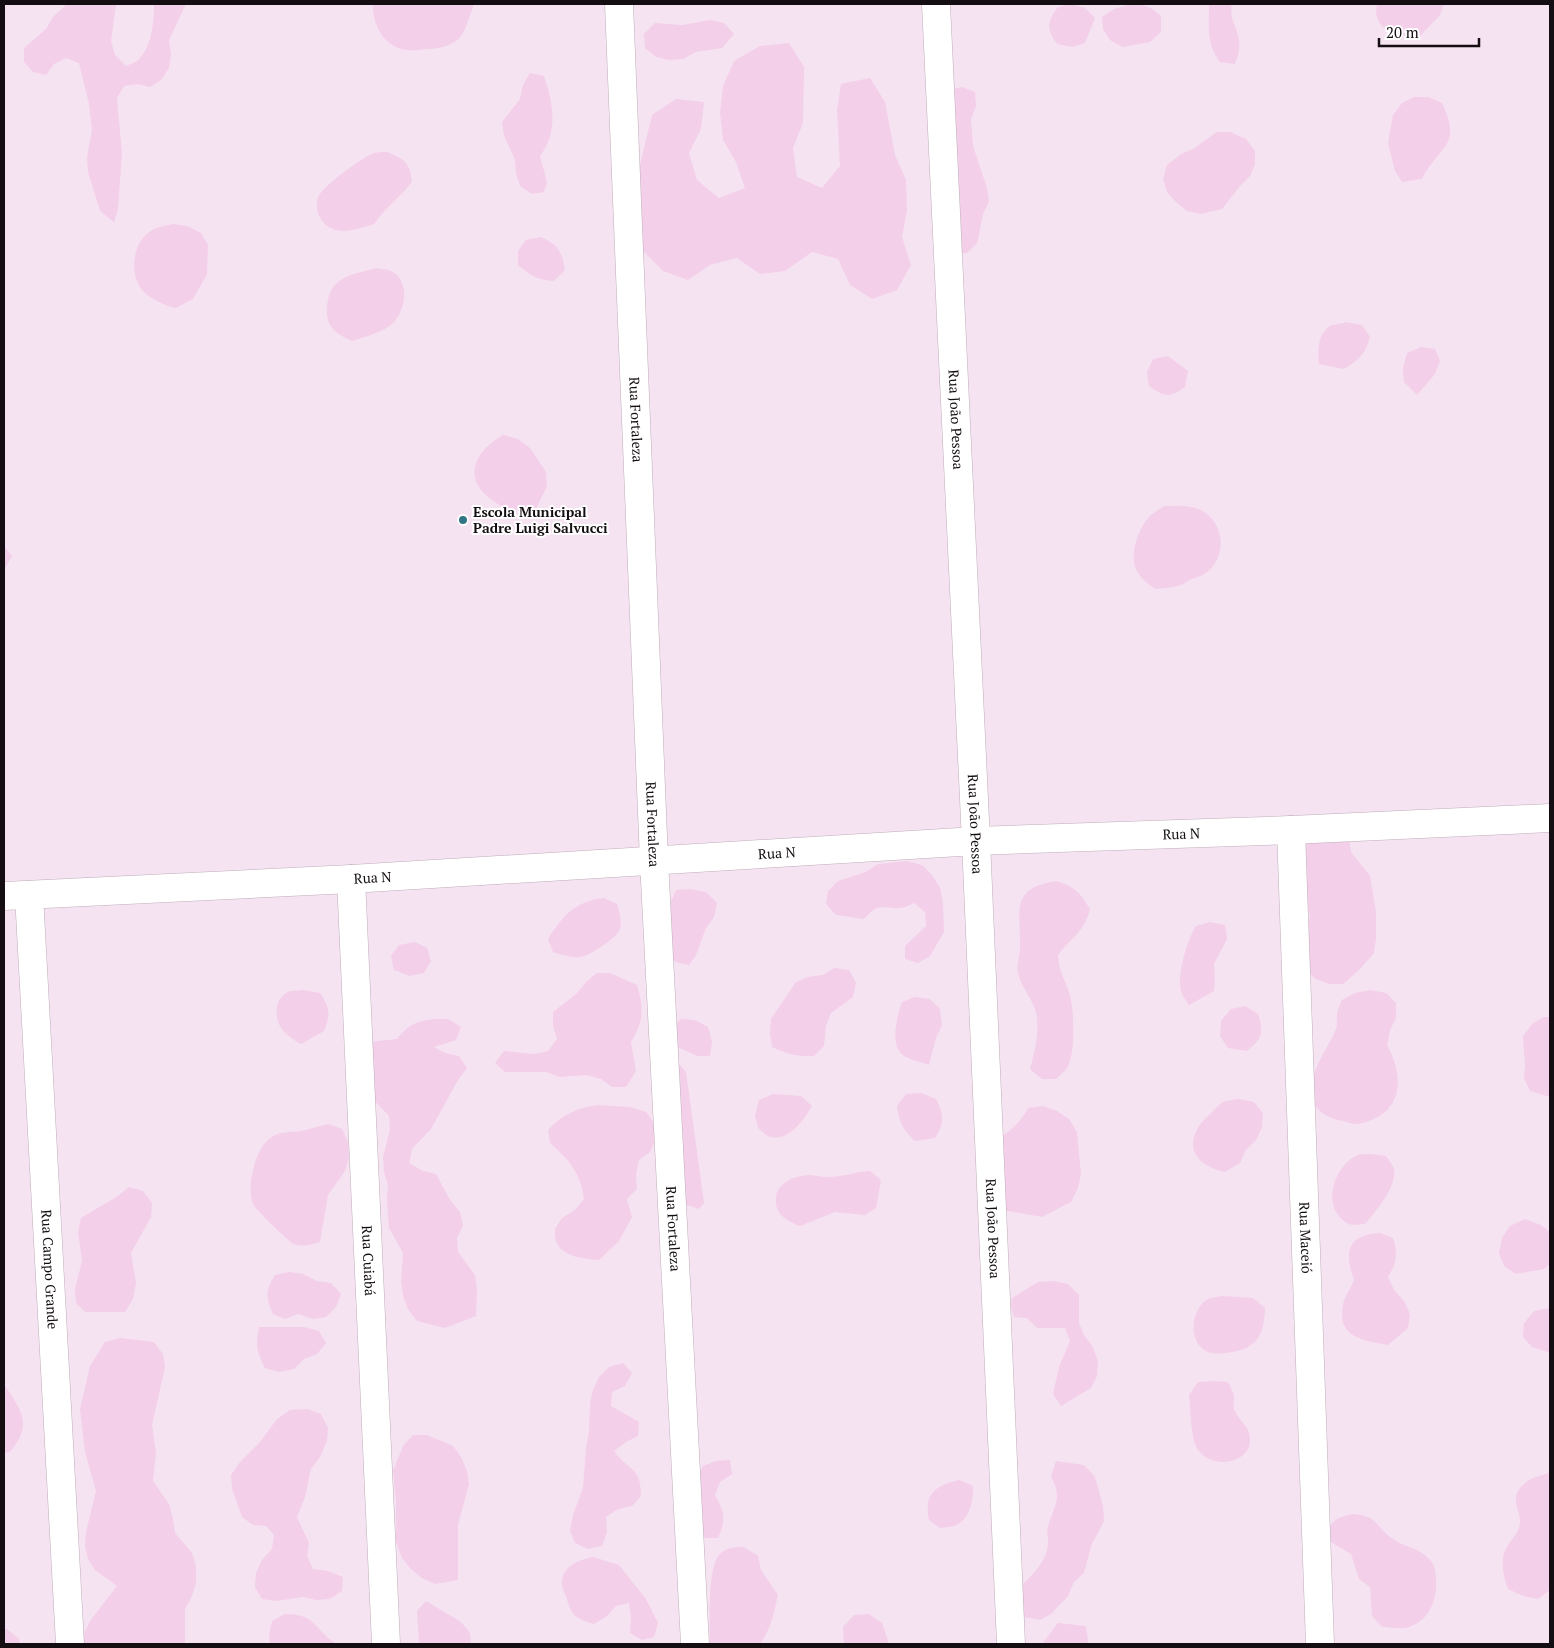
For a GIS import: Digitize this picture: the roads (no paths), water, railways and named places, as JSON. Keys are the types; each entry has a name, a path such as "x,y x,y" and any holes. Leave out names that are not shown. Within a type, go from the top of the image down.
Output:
{"street":[{"name":"Rua Fortaleza","path":"619,4 654,861 695,1644"},
{"name":"Rua João Pessoa","path":"936,4 976,841 1011,1644"},
{"name":"Rua N","path":"17,896 351,879 976,841 1291,830 1550,818"},
{"name":"Rua Maceió","path":"1291,830 1320,1644"},
{"name":"Rua Cuiabá","path":"351,879 386,1644"},
{"name":"Rua Campo Grande","path":"17,896 70,1644"}],"place":[{"name":"Escola Municipal Padre Luigi Salvucci","path":"463,520"}]}
